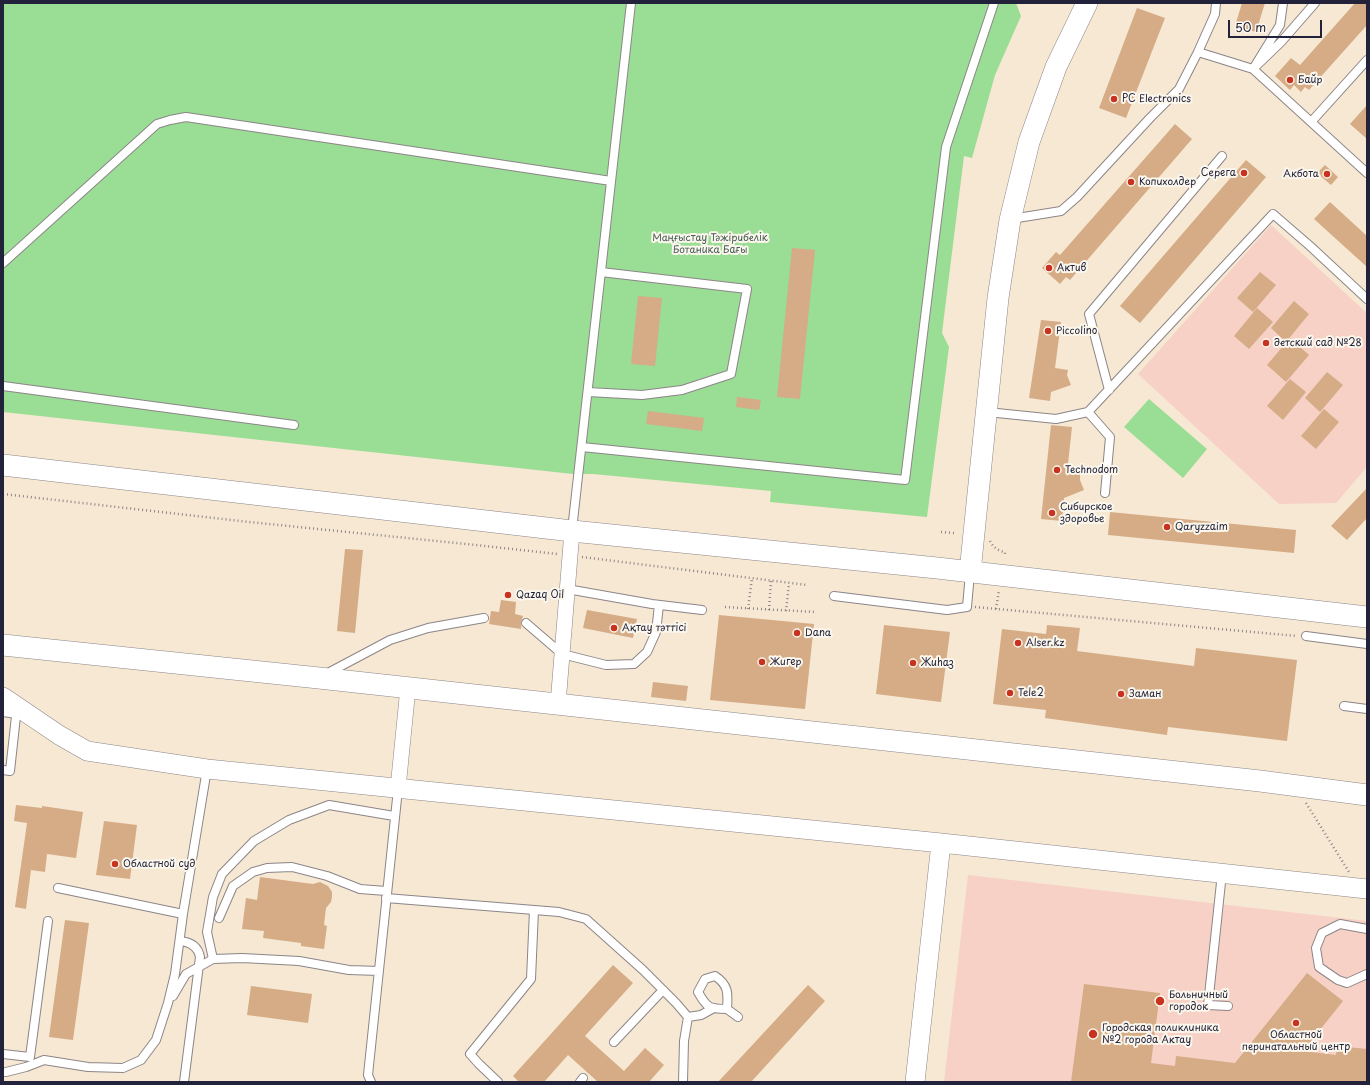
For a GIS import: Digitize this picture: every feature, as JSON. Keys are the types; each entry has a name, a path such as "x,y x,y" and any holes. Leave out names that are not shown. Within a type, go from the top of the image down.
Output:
{"main road":[{"path":"970,572 998,298 1010,220 1029,142 1056,67 1087,3"},
{"path":"3,465 572,531 970,572 1367,618"},
{"path":"3,645 319,678 1295,785 1367,795"}],"street":[{"path":"558,704 572,531"},
{"path":"398,788 408,688"},
{"path":"10,707 87,750 207,769 941,843 1363,888"},
{"path":"915,1082 941,843"}],"lane":[{"path":"572,531 631,3"},
{"path":"582,447 905,480 946,147 994,3"},
{"path":"1010,220 1061,211 1077,197 1179,89 1215,14 1216,3"},
{"path":"1253,69 1280,26 1283,3"},
{"path":"1253,69 1281,42 1315,3"},
{"path":"1198,52 1253,69 1367,172"},
{"path":"1312,121 1367,60"},
{"path":"3,263 157,124 186,117 611,180"},
{"path":"1109,390 1088,314 1222,156"},
{"path":"986,412 1056,418 1088,412 1273,214 1367,299"},
{"path":"588,392 642,394 682,390 731,374 747,289 601,272"},
{"path":"3,386 294,425"},
{"path":"1088,412 1110,437 1105,493"},
{"path":"834,596 947,610 967,607 970,572"},
{"path":"567,589 659,605 702,610"},
{"path":"526,623 562,654 606,665 634,664 647,652 656,632 659,605"},
{"path":"319,678 390,640 428,628 484,618"},
{"path":"1306,636 1367,644"},
{"path":"1344,706 1367,709"},
{"path":"3,770 10,771 10,707"},
{"path":"6,1072 26,1067 44,1060 88,1067 123,1068 141,1060 156,1040 168,1003 175,974 183,914 207,769"},
{"path":"363,1082 370,1078 386,894 398,788"},
{"path":"213,959 207,932 213,897 222,874 254,841 288,820 328,805 394,816"},
{"path":"219,918 233,886 253,872 267,868 292,867 327,876 360,889 386,894 559,912 586,919 663,990 688,1017"},
{"path":"1222,873 1208,1005 1228,1006"},
{"path":"58,888 183,914"},
{"path":"498,1082 470,1054 531,978 534,910"},
{"path":"3,1054 30,1057 48,921"},
{"path":"1367,929 1340,924 1322,933 1316,948 1319,967 1338,980 1347,982 1367,974"},
{"path":"180,941 191,944 198,950 200,957 184,1082"},
{"path":"168,1003 186,974 213,959 242,958 298,961 349,970 379,971"},
{"path":"712,1009 704,1002 698,992 705,979 715,976 723,981 727,989 727,1009"},
{"path":"614,1042 663,990"},
{"path":"688,1017 701,1015 712,1009 727,1009 738,1017"},
{"path":"683,1082 684,1041 688,1017"}],"path":[{"path":"3,494 138,510 476,545 807,585"},
{"path":"941,532 954,533"},
{"path":"990,535 990,541 994,547 1005,552 1005,555"},
{"path":"748,608 752,578"},
{"path":"769,610 771,581"},
{"path":"786,611 789,583"},
{"path":"996,609 1000,584"},
{"path":"725,607 816,612"},
{"path":"967,607 1306,636"},
{"path":"1295,785 1363,888"}],"shaded area":[{"name":"детский сад №28","path":"1271,225 1367,313 1367,467 1336,503 1279,504 1138,374"},
{"name":"Больничный городок","path":"968,875 1367,921 1367,1082 944,1082"}],"green space":[{"name":"Маңғыстау Тәжірибелік Ботаника Бағы","path":"3,3 1016,3 1021,16 995,75 972,158 964,156 942,333 949,347 927,517 770,502 771,491 593,474 573,474 3,412"},
{"path":"1149,399 1207,449 1183,478 1124,427"}],"building":[{"path":"1242,3 1265,3 1256,32 1235,26"},
{"path":"1355,3 1367,3 1367,25 1309,90 1305,87 1301,92 1294,85 1290,90 1275,76 1291,58 1300,65"},
{"path":"1137,8 1165,18 1126,118 1099,108"},
{"path":"1367,105 1367,139 1350,124"},
{"path":"1175,124 1192,139 1070,280 1066,277 1060,284 1042,268 1056,252 1060,255"},
{"path":"1246,160 1266,177 1140,323 1120,306"},
{"path":"1325,165 1338,177 1331,185 1317,173"},
{"path":"1330,202 1367,236 1367,267 1314,219"},
{"path":"792,248 815,250 800,399 777,397"},
{"path":"1260,272 1276,285 1253,312 1237,298"},
{"path":"638,296 662,298 655,366 631,364"},
{"path":"1294,301 1309,314 1286,342 1271,328"},
{"path":"1257,308 1273,322 1249,349 1234,336"},
{"path":"1041,320 1061,322 1055,368 1068,370 1067,375 1071,385 1051,392 1050,401 1029,398"},
{"path":"1290,338 1309,355 1286,382 1267,365"},
{"path":"1327,372 1343,385 1320,412 1305,398"},
{"path":"1290,379 1306,392 1283,420 1267,406"},
{"path":"737,397 761,400 759,410 736,407"},
{"path":"1324,409 1339,422 1316,449 1301,436"},
{"path":"648,411 704,418 702,431 646,424"},
{"path":"1051,425 1072,427 1067,473 1080,474 1080,480 1084,490 1064,498 1062,521 1041,519"},
{"path":"1367,488 1367,518 1347,540 1331,526"},
{"path":"1110,512 1296,530 1294,553 1108,535"},
{"path":"345,549 363,550 355,633 337,631"},
{"path":"501,600 516,602 515,614 523,616 521,629 489,624 491,611 499,612"},
{"path":"587,610 637,619 633,638 583,628"},
{"name":"Жигер","path":"719,615 814,624 805,709 710,700"},
{"name":"Жиhаз","path":"884,625 950,632 941,702 876,694"},
{"path":"1047,625 1080,628 1077,651 1194,666 1196,648 1297,660 1287,741 1168,727 1167,735 1045,718 1046,710 993,704 1002,629 1046,634"},
{"path":"653,682 688,686 686,701 651,697"},
{"path":"16,805 42,808 42,806 83,812 76,858 47,854 45,872 31,870 26,909 15,907 27,823 14,821"},
{"name":"Областной суд","path":"104,821 137,825 130,879 96,875"},
{"path":"260,877 313,884 320,882 328,886 332,892 332,897 331,902 326,908 324,925 327,926 324,949 301,946 301,943 263,938 264,931 242,929 246,898 257,900"},
{"path":"65,920 89,923 73,1040 49,1037"},
{"path":"613,965 633,983 585,1036 624,1071 645,1048 664,1065 649,1082 598,1082 568,1055 544,1082 519,1082 513,1076"},
{"path":"1307,973 1343,1001 1303,1051 1336,1055 1337,1046 1367,1049 1367,1082 1071,1082 1084,984 1160,993 1151,1063 1175,1066 1176,1056 1235,1063"},
{"path":"808,985 825,1001 751,1082 718,1082"},
{"path":"251,986 312,994 308,1023 247,1015"}],"place":[{"name":"Байр","path":"1290,80"},
{"name":"PC Electronics","path":"1114,99"},
{"name":"Cерега","path":"1244,173"},
{"name":"Акбота","path":"1327,174"},
{"name":"Копихолдер","path":"1131,182"},
{"name":"Актив","path":"1049,268"},
{"name":"Piccolino","path":"1048,331"},
{"name":"детский сад №28","path":"1266,343"},
{"name":"Technodom","path":"1057,470"},
{"name":"Сибирское здоровье","path":"1052,513"},
{"name":"Qaryzzaim","path":"1167,527"},
{"name":"Qazaq Oil","path":"508,595"},
{"name":"Ақтау тәттісі","path":"614,628"},
{"name":"Dana","path":"797,633"},
{"name":"Alser.kz","path":"1018,643"},
{"name":"Жигер","path":"762,662"},
{"name":"Жиhаз","path":"913,663"},
{"name":"Tele2","path":"1010,693"},
{"name":"Заман","path":"1121,694"},
{"name":"Областной суд","path":"115,864"},
{"name":"Больничный городок","path":"1160,1001"},
{"name":"Областной перинатальный центр","path":"1296,1023"},
{"name":"Городская поликлиника №2 города Актау","path":"1093,1034"}]}
